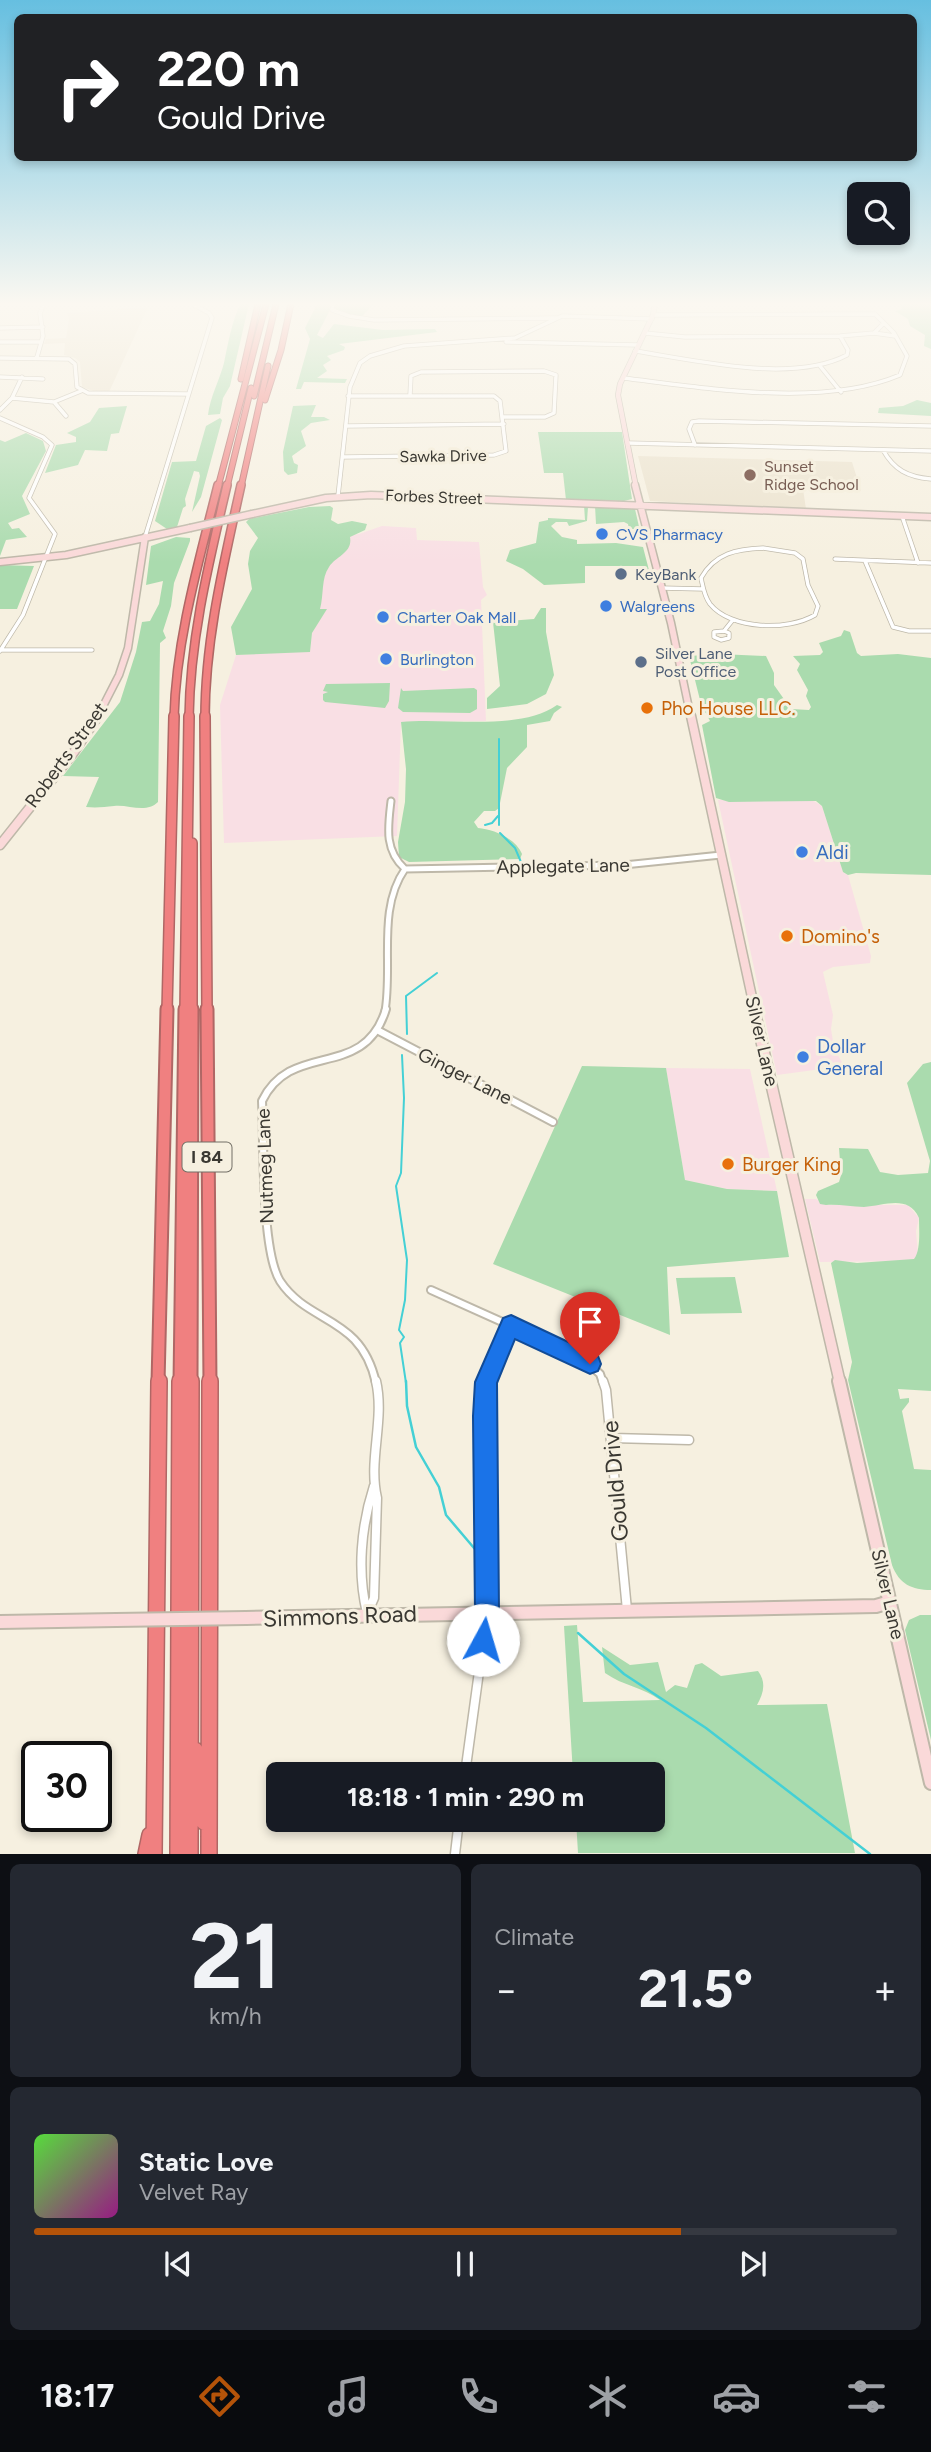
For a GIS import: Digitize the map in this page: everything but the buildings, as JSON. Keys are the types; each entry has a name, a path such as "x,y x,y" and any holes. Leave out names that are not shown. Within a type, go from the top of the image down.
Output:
{"highway":[{"path":"238,391 235,406 238,413"},
{"name":"I 84","path":"154,1853 157,1444 175,697 190,593 245,391"},
{"path":"238,413 247,391"},
{"path":"178,1853 180,1290 189,681 202,590 250,391"},
{"path":"190,1853 189,1401 195,680 206,597 252,391"},
{"name":"I 84","path":"208,1853 211,1541 205,692 213,614 262,391"},
{"path":"255,423 269,391"},
{"path":"190,1728 208,1853"},
{"path":"146,1853 154,1817"}],"main road":[{"name":"Silver Lane","path":"619,391 639,504 662,589 931,1783"},
{"name":"Forbes Street","path":"0,562 48,558 338,496 393,495 931,517"},
{"name":"Roberts Street","path":"0,845 96,720 116,683 128,648 145,537"},
{"name":"Simmons Road","path":"0,1622 876,1606 890,1602"}],"street":[{"path":"0,410 16,391"},
{"path":"12,398 54,402 81,391 96,394 188,394"},
{"path":"145,537 189,391"},
{"path":"338,496 349,391"},
{"path":"410,391 410,395"},
{"path":"348,396 494,396 500,401 503,417 545,417 554,413 555,391"},
{"path":"750,391 851,391"},
{"path":"54,402 66,416"},
{"name":"Sawka Drive","path":"342,457 500,454 506,451 503,417"},
{"path":"0,418 52,445 29,498 55,534 48,558 11,638 1,651"},
{"path":"695,445 689,429 692,422 699,421 931,426"},
{"path":"346,426 504,424"},
{"path":"628,443 931,451"},
{"path":"884,450 889,463 901,472 931,479"},
{"path":"902,516 918,563"},
{"path":"763,548 800,556 808,585 818,606 815,614 798,622 784,624 732,621 715,611 703,589 701,578 714,559 723,554 763,548"},
{"path":"835,559 931,563"},
{"path":"865,561 893,626 909,631 931,631"},
{"path":"662,589 703,589"},
{"path":"724,631 732,621"},
{"path":"1,651 92,650"},
{"path":"377,1030 385,1013 388,992 390,891 398,875 405,869 395,862 390,854 388,842 391,801"},
{"name":"Applegate Lane","path":"405,869 624,865 721,855"},
{"name":"Ginger Lane","path":"377,1030 553,1122"},
{"name":"Nutmeg Lane","path":"367,1614 374,1598 372,1508 379,1402 377,1374 365,1348 344,1327 289,1293 274,1270 268,1233 262,1101 266,1086 275,1076 291,1068 335,1059 356,1050 377,1030"},
{"name":"Gould Drive","path":"431,1290 582,1358 600,1374 606,1390 612,1438 627,1610"},
{"path":"467,1762 487,1613 484,1390 511,1326"},
{"path":"612,1438 689,1440"},
{"path":"455,1853 458,1832"}],"shaded area":[{"name":"Sunset Ridge School","path":"638,456 852,462 861,491 803,489 806,509 650,501"},
{"path":"382,526 416,528 417,540 479,542 483,587 487,595 481,600 486,721 401,722 397,836 224,843 220,705 236,655 310,651 312,633 326,609 297,609 329,537 359,534"},
{"path":"718,800 812,800 822,806 843,872 848,875 871,956 870,963 833,967 823,972 833,1015 831,1029 834,1048 844,1066 777,1075"},
{"path":"666,1068 750,1069 777,1191 727,1189 685,1180"},
{"path":"805,1199 816,1199 826,1205 908,1205 919,1218 916,1231 918,1256 910,1261 820,1262"}],"green space":[{"path":"215,391 227,391 220,414 208,415"},
{"path":"917,400 931,403 931,416 878,413 879,408 903,406"},
{"path":"316,405 311,417 330,420 311,423 301,431 306,446 292,456 294,463 298,465 297,473 288,475 284,471 283,452 293,406"},
{"path":"127,406 119,433 111,434 107,451 85,450 78,465 45,473 56,445 76,442 76,437 67,433 90,422 99,408"},
{"path":"220,418 222,420 201,497 192,512 200,476 199,472 194,471 185,499 186,506 177,527 167,529 155,521 172,462 196,461 206,426"},
{"path":"538,432 622,432 632,499 566,500 563,473 544,473"},
{"path":"26,433 43,441 46,451 22,496 30,514 8,523 12,529 19,528 27,537 6,540 0,556 0,440 5,442"},
{"path":"584,505 588,507 587,521 569,526 567,522 556,522 551,526 562,537 577,540 577,544 616,543 643,547 652,582 645,566 585,566 585,583 544,585 523,569 506,561 510,550 536,543 539,522 548,518 585,520"},
{"path":"595,506 635,509 642,540 639,529 629,529 624,522 596,524"},
{"path":"309,507 333,508 331,520 338,524 352,521 367,524 365,530 350,537 347,551 326,571 320,609 327,609 312,633 310,652 236,655 231,627 252,589 248,564 250,551 258,538 246,522 249,519"},
{"path":"176,537 190,538 190,541 174,583 171,606 163,631 166,638 160,643 158,802 142,808 86,807 99,777 63,776 120,702 136,652 142,622 150,621 159,604 163,581 146,585 151,546"},
{"path":"0,565 34,566 17,609 0,609"},
{"path":"541,608 546,608 546,632 554,675 546,694 527,704 487,709 487,698 500,686 493,622 534,619"},
{"path":"844,630 850,632 857,653 861,656 898,654 931,658 931,875 848,875 843,872 822,806 816,801 729,802 716,798 702,725 710,721 701,704 689,656 766,656 774,673 774,685 791,709 809,710 811,707 806,696 808,690 797,670 800,664 793,656 820,655 823,652 819,643 841,636"},
{"path":"390,683 389,701 385,708 323,700 323,694 328,692 323,691 326,684"},
{"path":"401,688 403,691 474,688 477,690 477,709 470,713 403,712 398,708"},
{"path":"557,705 562,707 554,713 550,721 527,725 527,747 507,768 499,808 495,811 484,811 474,822 478,828 491,830 510,839 522,854 520,859 409,862 399,857 398,842 405,802 406,769 401,722 503,721 541,713"},
{"path":"931,1062 931,1391 898,1389 900,1399 909,1398 902,1411 914,1469 931,1470 931,1590 907,1585 898,1577 892,1565 848,1380 852,1362 831,1263 835,1260 857,1263 914,1259 919,1245 919,1218 909,1206 902,1204 864,1207 826,1205 820,1204 816,1195 818,1191 839,1182 839,1148 868,1149 880,1172 898,1175 928,1173 930,1161 907,1083 923,1064"},
{"path":"582,1066 666,1068 685,1180 727,1189 777,1191 789,1257 667,1267 670,1335 493,1264"},
{"path":"735,1277 742,1313 681,1314 676,1278"},
{"path":"920,1615 931,1615 931,1740 905,1630 909,1620"},
{"path":"577,1625 583,1702 660,1700 605,1673 602,1647 630,1665 658,1662 666,1692 675,1685 687,1688 695,1665 702,1663 721,1676 758,1671 763,1688 757,1705 827,1704 855,1853 578,1853 577,1832 665,1832 665,1762 572,1762 564,1626"}],"waterway":[{"path":"499,739 499,825"},
{"path":"485,825 492,823 498,816"},
{"path":"500,833 515,848 521,862"},
{"path":"407,1034 406,996 437,973"},
{"path":"402,1055 404,1098 401,1173 396,1186 407,1260 405,1300 399,1330 404,1337 400,1343 406,1383"},
{"path":"406,1381 407,1406 416,1447 439,1487 446,1515 474,1548"},
{"path":"578,1633 624,1674 706,1728 870,1854"}],"place":[{"name":"Sunset Ridge School","path":"750,475"},
{"name":"CVS Pharmacy","path":"602,534"},
{"name":"KeyBank","path":"621,574"},
{"name":"Walgreens","path":"606,606"},
{"name":"Charter Oak Mall","path":"383,617"},
{"name":"Burlington","path":"386,659"},
{"name":"Silver Lane Post Office","path":"641,662"},
{"name":"Pho House LLC.","path":"647,708"},
{"name":"Aldi","path":"802,852"},
{"name":"Domino's","path":"787,936"},
{"name":"Dollar General","path":"803,1057"},
{"name":"Burger King","path":"728,1164"}],"route":[{"path":"483,1640 487,1613 484,1416 486,1382 511,1326 590,1364"}]}
